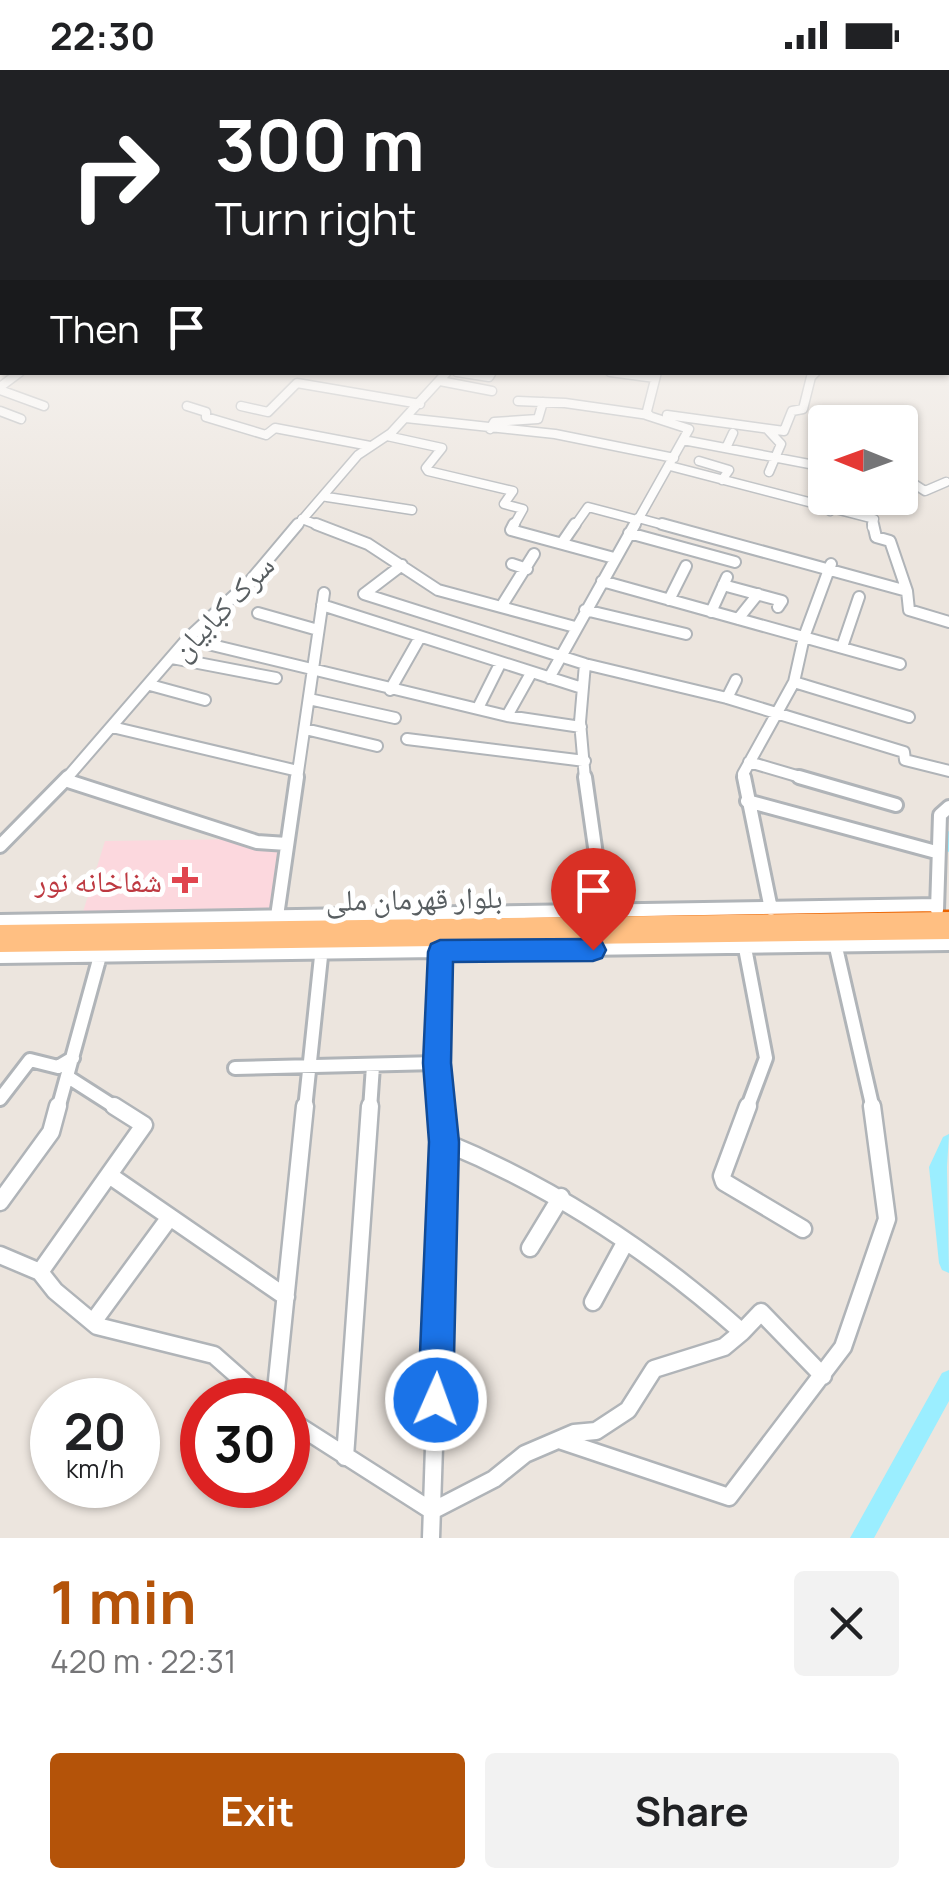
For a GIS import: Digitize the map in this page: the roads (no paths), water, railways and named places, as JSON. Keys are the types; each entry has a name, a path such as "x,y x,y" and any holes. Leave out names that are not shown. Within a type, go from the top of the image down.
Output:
{"highway":[{"name":"بلوار قهرمان ملی","path":"0,945 605,924 944,924"},
{"name":"بلوار قهرمان ملی","path":"605,924 834,940 944,924"},
{"name":"بلوار قهرمان ملی","path":"0,932 324,934"}],"street":[{"path":"33,402 44,406"},
{"path":"241,406 268,412 278,402"},
{"path":"406,402 420,404"},
{"name":"سرک کبابیان","path":"0,846 65,780 186,639 250,581 358,456 387,436 422,402"},
{"path":"531,402 768,426 784,431 792,411 803,409 805,402"},
{"path":"490,430 494,422 538,419 543,402"},
{"path":"646,415 649,402"},
{"path":"188,406 206,412 206,416 266,435 275,428 370,446"},
{"path":"0,411 21,419"},
{"path":"549,678 690,429 646,415"},
{"path":"406,418 555,434 672,462 808,505"},
{"path":"768,426 780,438 769,472"},
{"path":"726,448 733,433"},
{"path":"387,436 442,448 426,468 428,471 513,491 504,504 523,508 510,530 614,558"},
{"path":"683,440 808,464"},
{"path":"699,461 729,470 722,480"},
{"path":"918,486 925,491 946,482"},
{"path":"326,496 412,510"},
{"path":"562,543 588,507 829,568 907,592"},
{"path":"852,515 874,519 872,529 876,538 890,541 909,610 949,622"},
{"path":"302,520 368,544 438,590 576,627"},
{"path":"629,533 734,562"},
{"path":"501,607 534,554"},
{"path":"512,564 528,568"},
{"path":"402,565 364,594 584,664 776,712 904,752 904,760 949,771"},
{"path":"669,600 686,566"},
{"path":"772,909 744,774 794,682 804,638 829,568"},
{"path":"602,581 900,664"},
{"path":"711,612 725,581 782,601 778,607"},
{"path":"738,619 758,594"},
{"path":"842,647 859,597"},
{"path":"277,916 323,599 419,639 580,687"},
{"path":"585,610 686,634"},
{"path":"258,613 318,630"},
{"path":"186,639 507,716 581,726"},
{"path":"390,690 419,639"},
{"path":"172,658 276,678"},
{"path":"478,708 500,664"},
{"path":"584,664 581,726 605,924"},
{"path":"507,716 530,675"},
{"path":"727,698 736,680"},
{"path":"794,682 909,717"},
{"path":"150,685 206,700"},
{"path":"309,699 394,718"},
{"path":"112,727 298,771"},
{"path":"305,729 377,746"},
{"path":"407,739 585,761"},
{"path":"749,762 896,805"},
{"path":"65,780 257,842 286,844"},
{"path":"747,801 808,821 936,852"},
{"path":"0,957 100,956 324,934 605,924 772,909 944,924 936,852 940,815 949,807"},
{"path":"0,921 277,916 324,934 440,952 745,948 834,940 871,1096 888,1219 843,1347 728,1498 559,1440"},
{"path":"277,1378 324,934"},
{"path":"745,948 766,1058 722,1176 724,1182 803,1229"},
{"path":"431,1538 444,1142 437,1063 440,952"},
{"path":"0,1202 52,1132 100,956"},
{"path":"0,1098 30,1060 58,1067 73,1058"},
{"path":"235,1068 437,1063"},
{"path":"345,1457 374,1066"},
{"path":"40,1272 144,1125 68,1077"},
{"path":"444,1142 494,1161 562,1197 685,1280 742,1332"},
{"path":"109,1175 286,1297"},
{"path":"530,1248 562,1197"},
{"path":"93,1322 170,1217"},
{"path":"592,1302 626,1241"},
{"path":"0,1255 40,1272 93,1322 214,1355 240,1378"},
{"path":"432,1511 494,1479 524,1454 596,1430 628,1410 654,1368 724,1347 761,1312 823,1376"},
{"path":"310,1434 432,1511"}],"waterway":[{"path":"949,837 949,846"},
{"path":"949,1143 938,1167 949,1263"},
{"path":"861,1538 949,1380"}],"place":[{"name":"شفاخانه نور","path":"185,880"}]}
